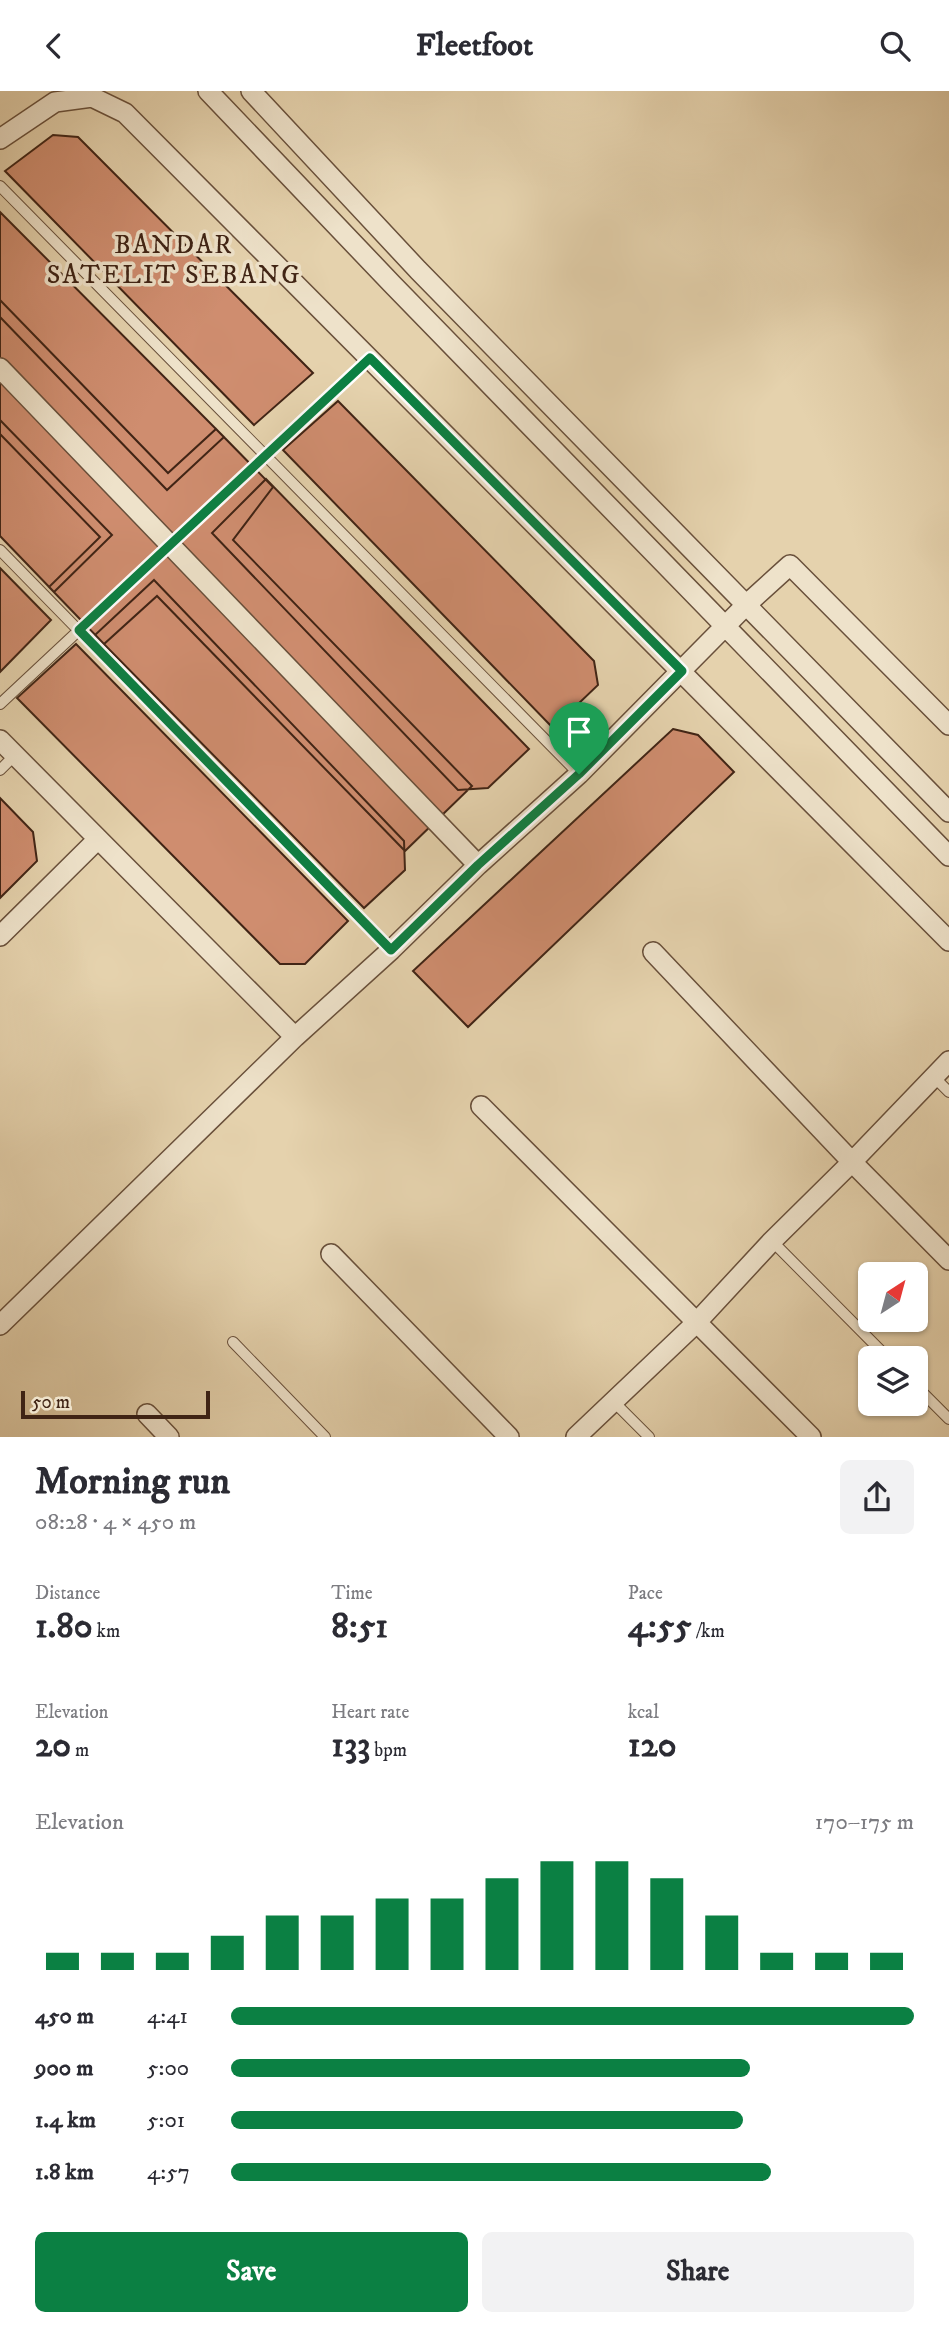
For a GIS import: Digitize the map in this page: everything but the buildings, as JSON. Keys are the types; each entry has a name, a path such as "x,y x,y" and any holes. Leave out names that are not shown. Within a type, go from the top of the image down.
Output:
{"street":[{"path":"208,91 949,856"},
{"path":"251,91 437,289 949,812"},
{"path":"0,139 55,102 92,97 125,113 949,941"},
{"path":"0,368 478,865"},
{"path":"0,1325 295,1037 579,774 747,604 790,565 949,725"},
{"path":"0,740 295,1037"},
{"path":"0,936 98,839"},
{"path":"653,952 949,1260"},
{"path":"576,1437 696,1323 772,1241 949,1061"},
{"path":"481,1106 811,1437"},
{"path":"331,1254 509,1437"},
{"path":"147,1415 169,1437"}],"lane":[{"path":"0,186 579,774"},
{"path":"0,704 370,358"},
{"path":"0,550 391,950"},
{"path":"0,770 15,755"},
{"path":"934,1077 949,1092"},
{"path":"772,1241 876,1346"},
{"path":"233,1342 325,1437"},
{"path":"928,1398 949,1419"},
{"path":"614,1402 649,1437"}],"district":[{"name":"BANDAR SATELIT SEBANG","path":"174,258"}],"route":[{"path":"370,358 682,671 579,774 478,865 391,950 79,630 370,358"}]}
